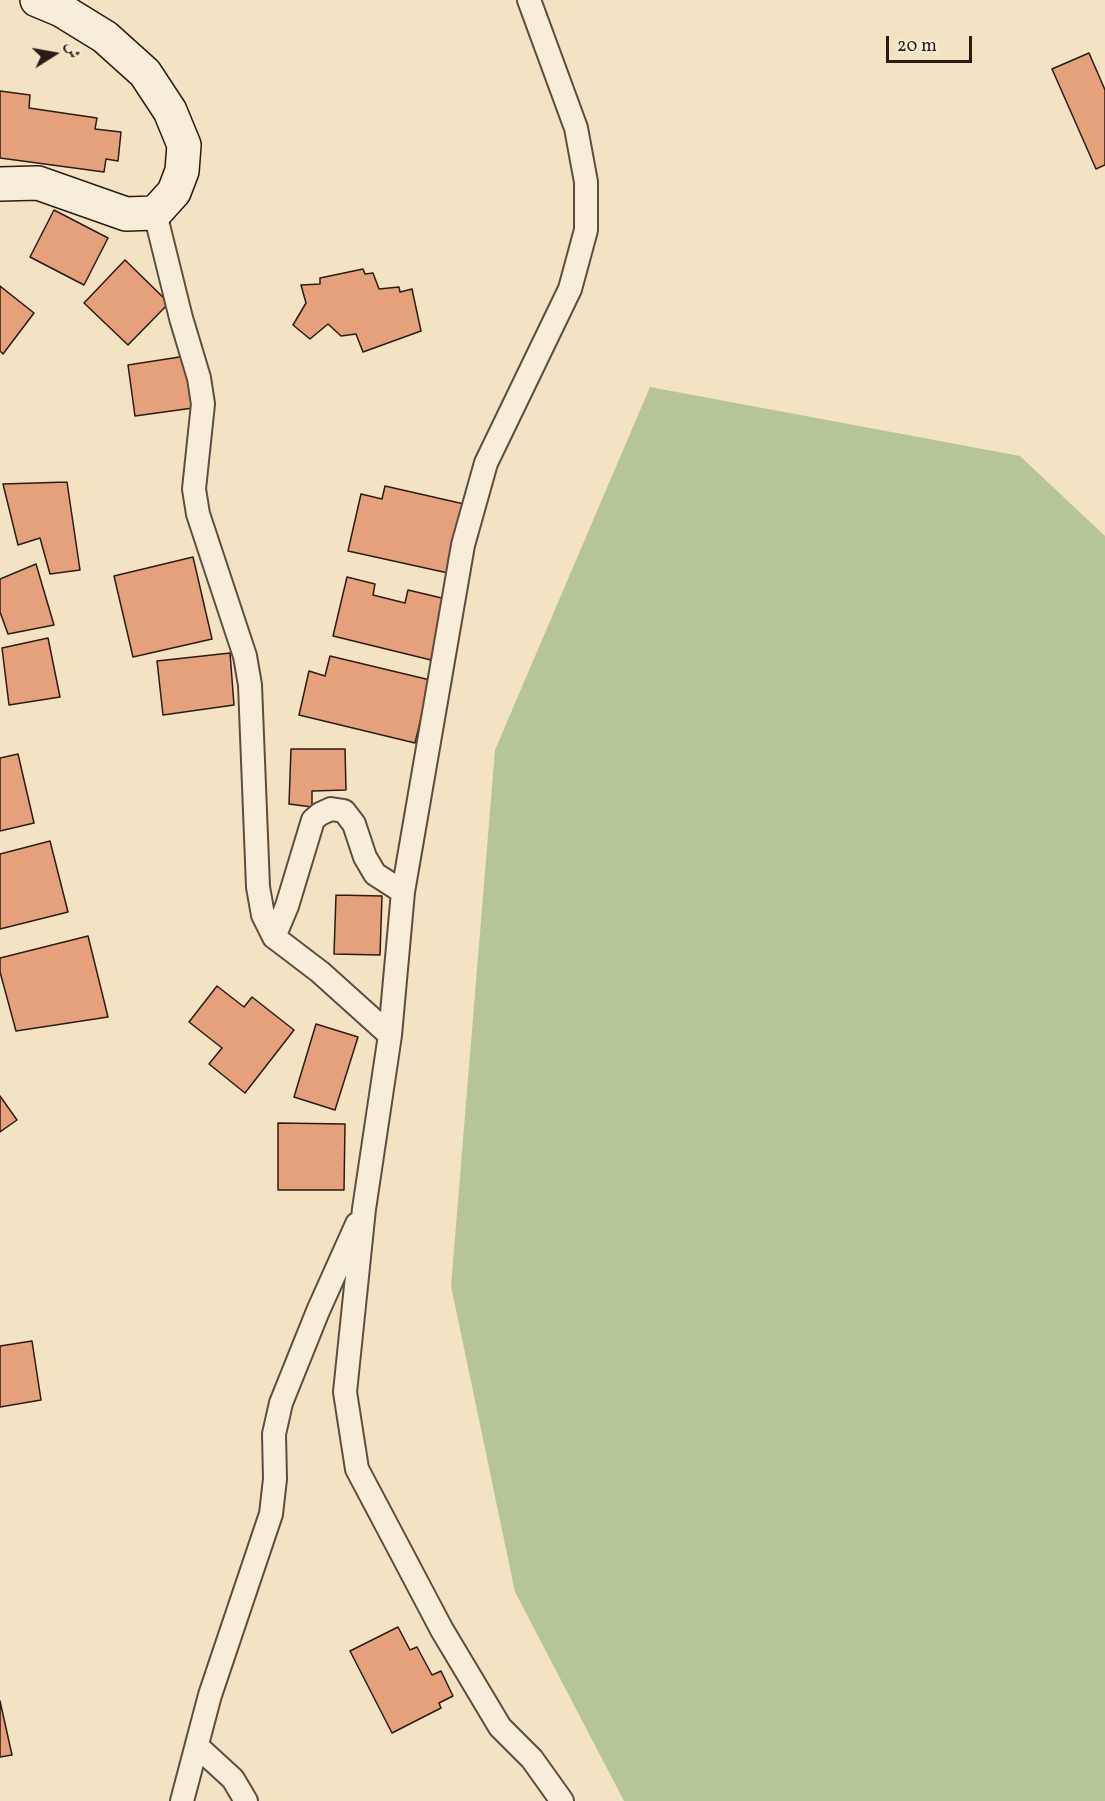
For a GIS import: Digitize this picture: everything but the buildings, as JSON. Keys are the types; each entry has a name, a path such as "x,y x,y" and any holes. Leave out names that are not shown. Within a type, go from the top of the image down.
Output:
{"main road":[{"path":"0,184 38,183 126,214 155,213 174,192 182,171 184,145 170,111 145,73 105,37 61,10 37,0"}],"street":[{"path":"529,0 576,128 586,182 586,230 570,289 508,422 486,463 463,545 403,892 390,1035 364,1209 345,1392 357,1469 442,1630 500,1727 532,1759 562,1801"},
{"path":"155,213 200,386 202,404 194,489 198,514 244,656 250,685 258,887 263,915 274,937 320,972 390,1035"},
{"path":"274,937 287,906 313,820 331,809 344,811 354,824 365,857 375,874 403,892"},
{"path":"182,1801 210,1695 271,1514 275,1479 274,1434 281,1403 318,1311 364,1209"},
{"path":"197,1746 233,1779 246,1801"}],"green space":[{"path":"650,387 1020,456 1105,536 1105,1801 624,1801 515,1592 451,1286 495,750"}]}
